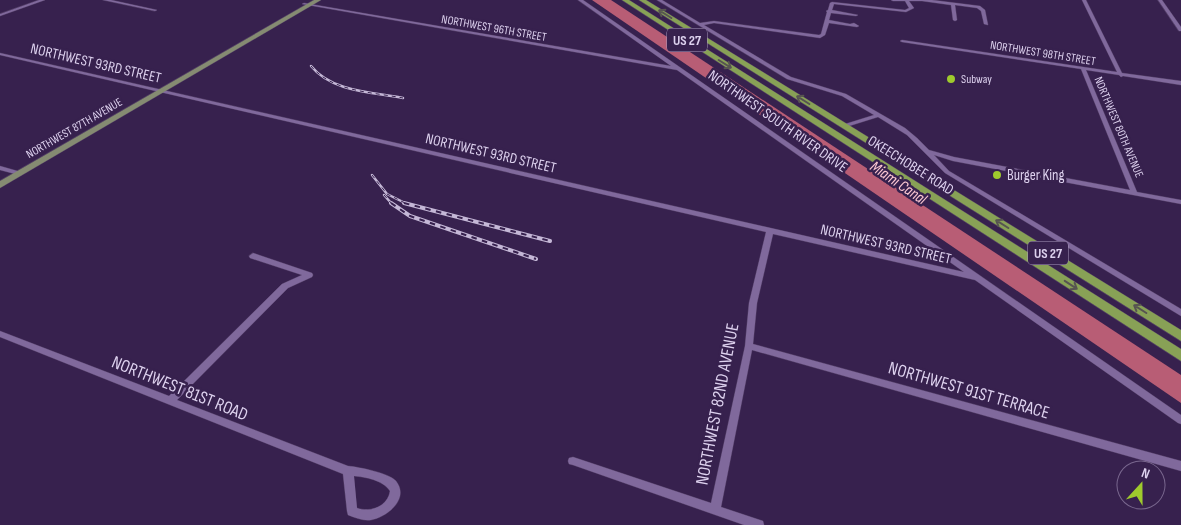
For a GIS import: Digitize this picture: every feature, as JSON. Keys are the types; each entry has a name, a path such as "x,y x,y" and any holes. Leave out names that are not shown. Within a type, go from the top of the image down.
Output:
{"highway":[{"name":"OKEECHOBEE ROAD","path":"625,0 1181,356"},
{"name":"OKEECHOBEE ROAD","path":"642,0 1181,336"},
{"path":"750,79 849,137 942,202"},
{"path":"825,122 844,126 844,131 849,137"}],"main road":[{"name":"NORTHWEST 87TH AVENUE","path":"0,185 171,86 308,3 318,0"}],"street":[{"path":"0,15 43,0"},
{"path":"104,0 155,10"},
{"name":"NORTHWEST SOUTH RIVER DRIVE","path":"580,0 1181,420"},
{"path":"659,0 789,78 844,96 912,135 941,167 1043,232 1181,313"},
{"path":"893,0 908,2 920,0 981,8 984,10 986,24"},
{"name":"NORTHWEST 80TH AVENUE","path":"1084,0 1122,75"},
{"path":"1160,0 1181,30"},
{"path":"699,24 715,22 820,37 823,35 830,4 834,2 906,11 912,8 908,2"},
{"name":"NORTHWEST 96TH STREET","path":"308,3 680,69"},
{"path":"953,4 955,20"},
{"path":"828,11 856,15"},
{"path":"826,21 850,24 860,28"},
{"name":"NORTHWEST 98TH STREET","path":"902,42 1181,83"},
{"name":"NORTHWEST 93RD STREET","path":"0,54 977,278"},
{"name":"NORTHWEST 80TH AVENUE","path":"1082,69 1135,194"},
{"path":"844,126 878,115"},
{"path":"924,150 937,156 1181,202"},
{"path":"941,167 941,160 953,159"},
{"path":"0,168 19,173"},
{"name":"NORTHWEST 82ND AVENUE","path":"715,510 749,346 753,302 770,230"},
{"path":"170,401 285,286 309,275 253,256"},
{"name":"NORTHWEST 81ST ROAD","path":"0,334 348,471 365,472 387,481 393,486 395,491 394,498 385,512 377,517 365,519 352,511 348,471"},
{"name":"NORTHWEST 91ST TERRACE","path":"749,346 1181,466"},
{"path":"573,461 759,525"}],"shaded area":[{"path":"592,0 611,0 1181,375 1181,403"}],"railway":[{"path":"311,66 320,75 341,86 353,90 403,98"},
{"path":"372,175 387,194 406,204"},
{"path":"384,195 391,203"},
{"path":"391,203 410,216 536,259"},
{"path":"406,204 550,241"}],"place":[{"name":"Subway","path":"951,79"},
{"name":"Burger King","path":"997,175"}],"water label":[{"name":"Miami Canal","path":"899,182"}]}
